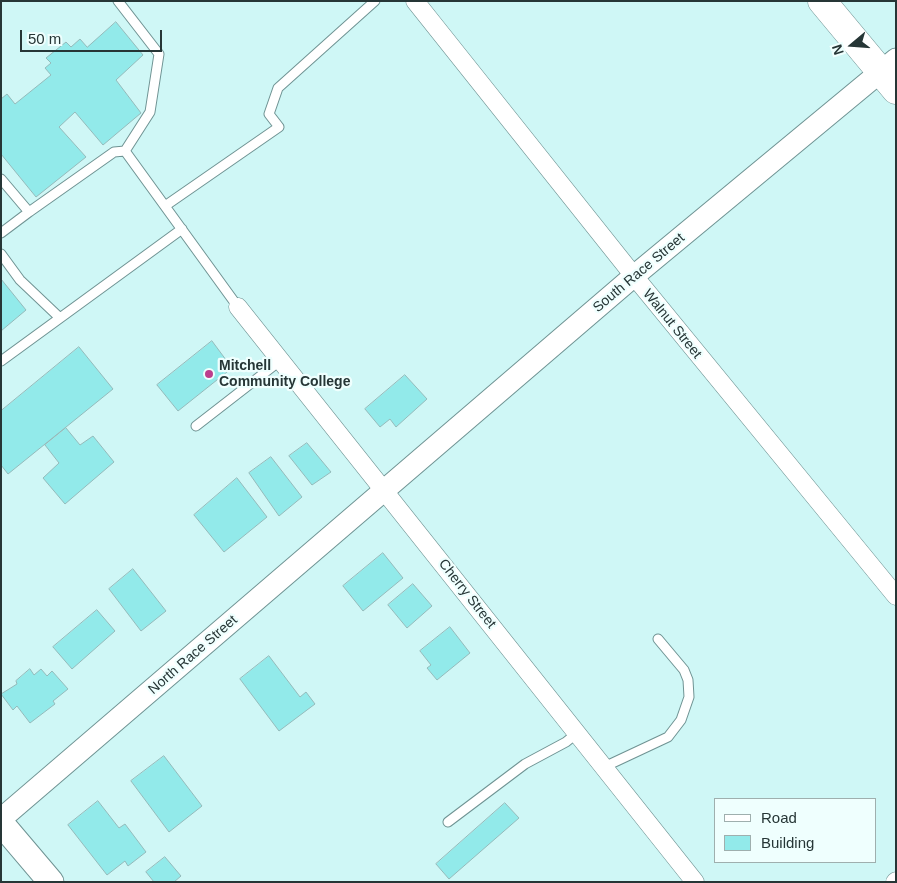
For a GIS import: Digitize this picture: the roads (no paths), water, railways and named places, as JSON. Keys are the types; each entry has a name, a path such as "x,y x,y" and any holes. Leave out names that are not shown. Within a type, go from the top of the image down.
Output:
{"main road":[{"path":"822,1 891,74"},
{"path":"1,823 51,882"}],"street":[{"name":"Walnut Street","path":"415,1 634,276 896,596"},
{"name":"South Race Street","path":"384,490 634,276 891,74"},
{"name":"Cherry Street","path":"238,307 696,882"},
{"name":"North Race Street","path":"1,819 384,490"}],"lane":[{"path":"118,1 159,54 150,112 125,151"},
{"path":"164,206 278,127 269,114 278,88 375,1"},
{"path":"125,151 238,307"},
{"path":"1,234 114,152 125,151"},
{"path":"1,179 29,212"},
{"path":"1,361 182,229"},
{"path":"1,254 20,280 60,318"},
{"path":"196,426 281,360"},
{"path":"604,767 668,737 681,720 690,697 688,680 684,670 658,639"},
{"path":"448,822 525,764 566,742 577,732"}],"place":[{"name":"Mitchell Community College","path":"209,374"}]}
